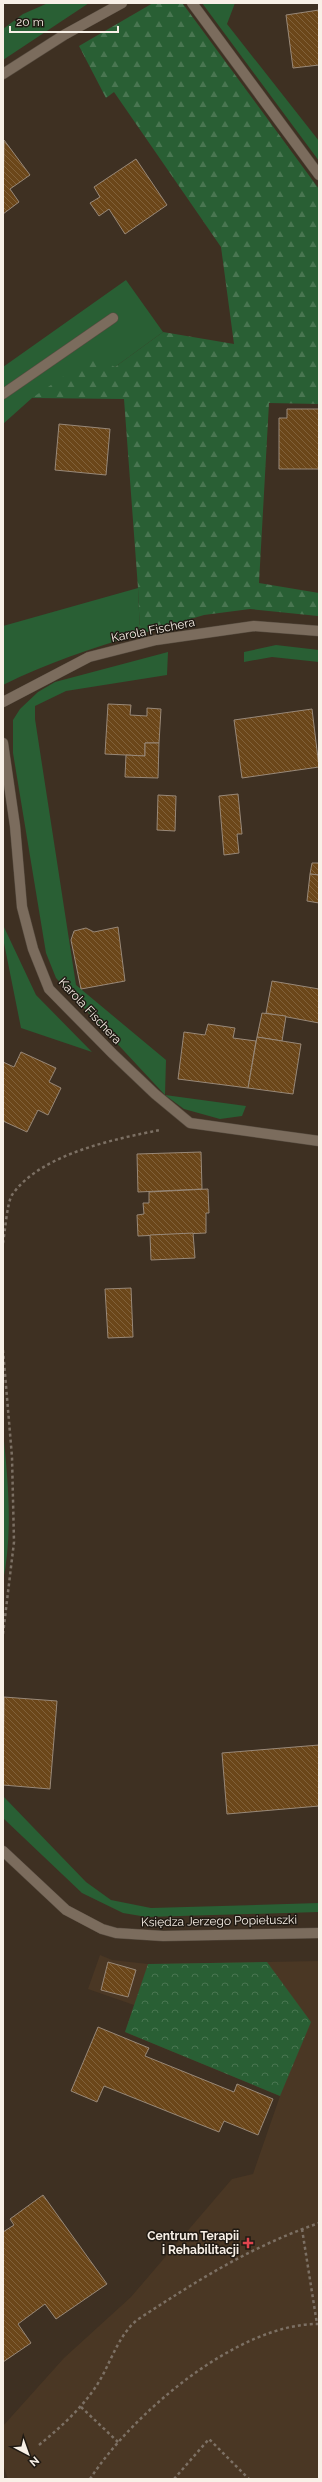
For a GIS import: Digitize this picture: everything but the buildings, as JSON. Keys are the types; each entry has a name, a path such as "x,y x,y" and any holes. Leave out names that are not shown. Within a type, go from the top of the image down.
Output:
{"street":[{"path":"3,74 64,35 122,3"},
{"path":"192,3 319,174"},
{"path":"3,394 113,318"},
{"name":"Karola Fischera","path":"3,702 89,657 156,640 254,626 319,631"},
{"name":"Karola Fischera","path":"3,743 15,826 22,906 33,949 49,989 144,1084 190,1123"},
{"path":"190,1123 319,1141"},
{"name":"Księdza Jerzego Popiełuszki","path":"3,1851 66,1910 102,1929 116,1933 163,1936 319,1933"}],"path":[{"path":"3,1243 12,1196 31,1177 53,1161 75,1152 124,1137 190,1123"},
{"path":"3,1350 12,1457 14,1542 3,1634"},
{"path":"39,2445 81,2407 96,2386 126,2329 137,2320 232,2260 319,2223"},
{"path":"90,2479 118,2442 147,2413 207,2365 264,2334 290,2327 318,2324 302,2229"},
{"path":"81,2407 118,2442"},
{"path":"174,2479 209,2439 249,2479"}],"shaded area":[{"name":"Centrum Terapii i Rehabilitacji","path":"100,1955 112,1960 148,1964 319,1961 319,2479 8,2479 3,2465 3,2426 64,2358 131,2297 232,2179 253,2174 280,2096 125,2032 134,2005 88,1989"}],"green space":[{"path":"48,3 89,3 3,60 3,29 23,14"},
{"path":"153,3 183,4 319,189 319,404 269,403 259,583 319,593 318,616 250,609 204,615 140,634 124,399 32,398 93,356 115,367 163,332 234,344 221,247 114,92 106,98 79,46"},
{"path":"202,3 235,3 227,24 319,141 319,161"},
{"path":"126,280 163,332 115,367 32,398 3,424 3,367"},
{"path":"138,588 140,634 70,656 3,685 3,626"},
{"path":"276,645 319,650 319,662 272,657 244,662 244,652"},
{"path":"168,652 167,675 66,691 35,706 35,719 76,985 166,1060 165,1095 56,978 46,953 13,753 13,720 20,709 38,692 55,682"},
{"path":"3,925 36,995 92,1052 21,1028 3,938"},
{"path":"165,1095 246,1106 242,1116 220,1119 184,1109"},
{"path":"3,1431 7,1468 9,1525 3,1581"},
{"path":"3,1796 86,1882 111,1900 151,1908 319,1903 319,1912 147,1917 123,1913 82,1893 3,1818"},
{"path":"267,1962 311,2022 280,2096 125,2032 148,1964"}],"place":[{"name":"Centrum Terapii i Rehabilitacji","path":"248,2243"}]}
